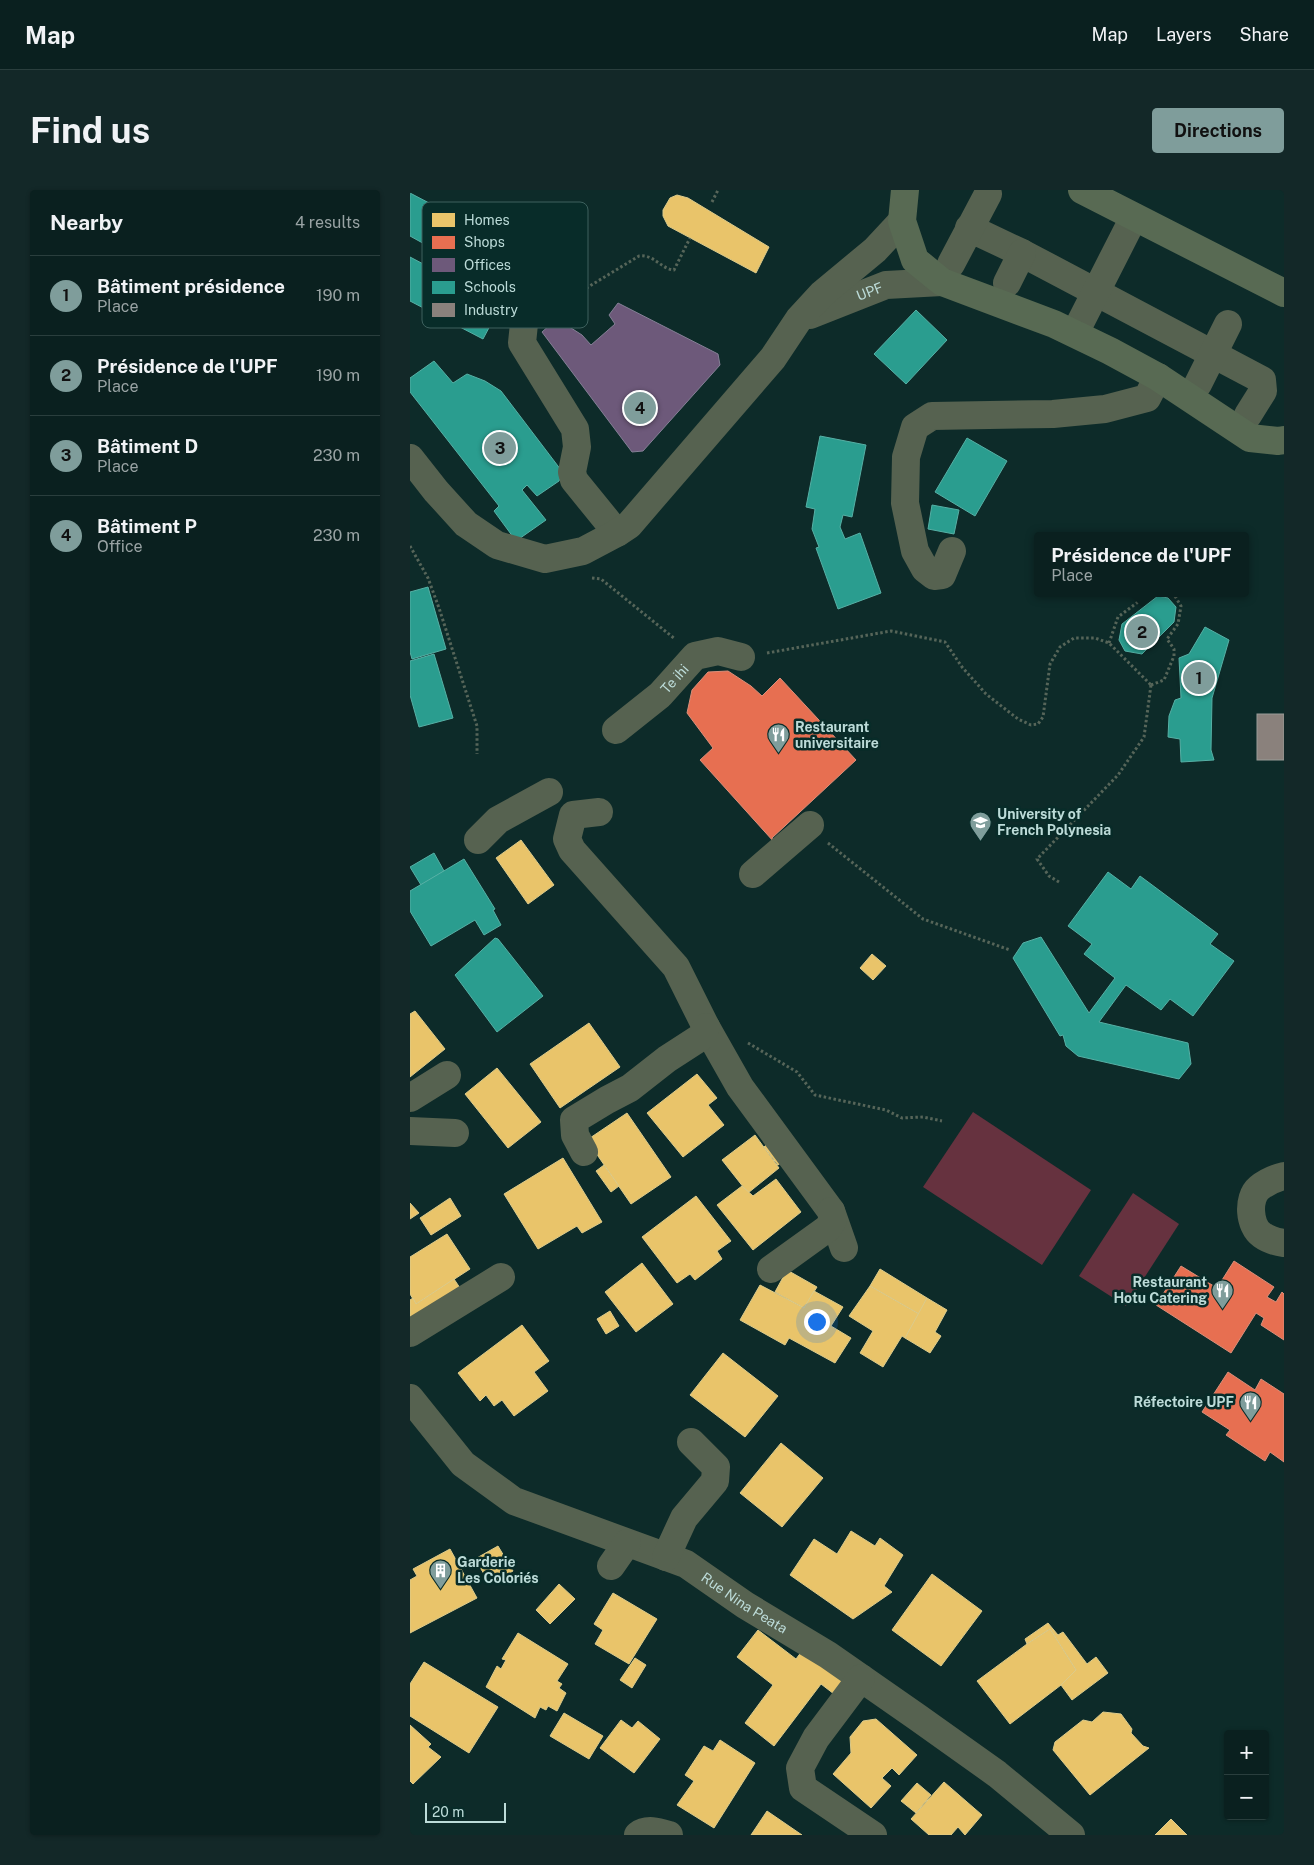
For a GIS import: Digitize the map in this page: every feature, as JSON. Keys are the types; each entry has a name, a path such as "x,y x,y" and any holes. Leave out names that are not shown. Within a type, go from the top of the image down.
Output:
{"main road":[{"path":"905,190 902,220 915,260 1074,333 1158,377 1250,438 1284,440"},
{"path":"1096,193 1134,217 1284,293"}],"street":[{"path":"946,273 988,194"},
{"path":"1074,333 1134,217"},
{"path":"410,458 436,491 466,524 497,545 545,559 584,551 628,525 766,366 799,319 822,294 875,250 902,220"},
{"path":"969,228 1022,253 1262,380 1263,391 1248,415"},
{"path":"1007,283 1022,253"},
{"name":"UPF","path":"799,319 886,285 946,273"},
{"path":"1198,384 1228,324"},
{"path":"524,328 522,343 575,429 577,447 572,472 574,480 617,533"},
{"path":"952,551 942,575 934,576 925,569 915,551 905,503 906,457 915,427 932,416 1053,414 1105,409 1147,398 1158,377"},
{"name":"Te ihi","path":"616,730 660,696 695,656 718,651 741,657"},
{"path":"478,840 498,820 549,792"},
{"path":"599,812 573,815 567,839 572,850 676,967 706,1027 740,1087 831,1210 844,1248"},
{"path":"753,874 810,826"},
{"path":"584,1152 575,1135 574,1120 630,1088 666,1060 701,1037 706,1027"},
{"path":"410,1098 446,1075"},
{"path":"410,1132 455,1133"},
{"path":"1284,1176 1278,1177 1258,1188 1251,1204 1252,1218 1260,1234 1272,1241 1284,1243"},
{"path":"771,1269 828,1228 833,1220 831,1210"},
{"path":"410,1333 501,1277"},
{"name":"Rue Nina Peata","path":"410,1398 462,1464 514,1501 686,1564 745,1605 828,1655 861,1678 997,1774 1071,1835"},
{"path":"666,1557 684,1518 715,1481 716,1467 691,1442"},
{"path":"611,1566 627,1543"},
{"path":"861,1678 816,1738 800,1768 803,1788 873,1835"},
{"path":"638,1835 641,1832 650,1831 669,1835"}],"path":[{"path":"712,202 718,190"},
{"path":"588,287 639,256 647,255 669,269 674,270 690,238"},
{"path":"410,546 428,578 439,608 477,726 477,754"},
{"path":"585,577 601,579 695,656"},
{"path":"1109,643 1118,617 1145,597"},
{"path":"1151,684 1164,680 1174,656 1174,649 1166,639 1178,624 1181,606 1175,597"},
{"path":"741,657 891,632 944,642 962,668 986,694 1018,719 1031,725 1038,724 1043,717 1050,664 1060,647 1074,638 1095,638 1109,643 1151,684"},
{"path":"1059,882 1050,876 1037,859 1118,775 1144,737 1151,684"},
{"path":"810,826 834,850 923,919 1010,950"},
{"path":"741,1039 797,1072 815,1095 886,1110 902,1118 923,1117 942,1120"}],"shaded area":[{"path":"973,1112 1091,1190 1042,1265 923,1187"},
{"path":"1133,1193 1179,1224 1126,1306 1079,1276"}],"building: Homes":[{"path":"677,195 688,198 769,247 756,273 668,226 663,216 663,210 670,198"},
{"path":"521,840 554,885 528,904 496,858"},
{"path":"872,954 886,966 873,980 860,968"},
{"path":"415,1011 445,1049 410,1077 410,1014"},
{"path":"589,1023 620,1067 560,1108 530,1064"},
{"path":"497,1068 541,1122 508,1148 465,1094"},
{"path":"697,1074 717,1098 708,1105 724,1125 683,1157 647,1113"},
{"path":"627,1113 671,1177 631,1204 587,1140"},
{"path":"755,1135 779,1168 748,1193 722,1160"},
{"path":"771,1141 786,1159 778,1165 764,1147"},
{"path":"563,1158 602,1222 582,1233 577,1226 538,1249 504,1194"},
{"path":"604,1165 619,1186 611,1192 596,1171"},
{"path":"776,1179 801,1212 753,1250 717,1205 742,1186 753,1196"},
{"path":"696,1196 731,1241 717,1251 722,1259 695,1280 690,1274 677,1283 642,1237"},
{"path":"450,1198 461,1216 431,1235 420,1218"},
{"path":"410,1203 419,1213 410,1219"},
{"path":"447,1234 470,1269 416,1304 410,1294 410,1257"},
{"path":"642,1263 673,1304 636,1332 605,1292"},
{"path":"880,1269 927,1298 919,1314 870,1286"},
{"path":"787,1270 817,1287 804,1308 775,1292"},
{"path":"454,1279 462,1291 410,1319 410,1300 413,1298 416,1304"},
{"path":"760,1285 804,1308 814,1291 843,1307 831,1326 851,1338 835,1363 789,1338 785,1345 740,1320"},
{"path":"870,1286 919,1314 905,1338 902,1336 883,1367 860,1353 873,1331 849,1316"},
{"path":"927,1298 947,1310 935,1332 941,1336 930,1353 905,1338"},
{"path":"610,1311 619,1326 606,1334 597,1319"},
{"path":"522,1325 549,1361 534,1372 548,1391 514,1416 502,1400 494,1406 486,1395 480,1401 458,1373"},
{"path":"723,1353 778,1396 745,1437 690,1395"},
{"path":"781,1443 823,1478 782,1527 740,1493"},
{"path":"851,1531 875,1546 880,1538 903,1555 884,1586 892,1592 853,1619 790,1575 814,1539 837,1554"},
{"path":"498,1546 513,1571 490,1584 475,1559"},
{"name":"Garderie Les Coloriés","path":"450,1549 477,1598 410,1633 410,1580 417,1576 413,1569"},
{"path":"932,1574 982,1611 941,1666 892,1630"},
{"path":"559,1584 575,1599 550,1624 536,1610"},
{"path":"613,1593 657,1619 629,1664 595,1644 603,1630 594,1624"},
{"path":"1048,1623 1058,1635 1063,1632 1087,1664 1096,1657 1108,1673 1072,1700 1061,1685 1076,1670 1050,1629 1027,1644 1025,1639"},
{"path":"1050,1629 1076,1670 1061,1685 1010,1724 977,1681"},
{"path":"758,1630 796,1659 808,1643 847,1678 834,1694 821,1684 774,1746 745,1723 773,1685 737,1657"},
{"path":"518,1633 568,1664 557,1681 562,1684 559,1688 566,1693 557,1711 548,1706 546,1710 540,1707 535,1718 486,1687 497,1666 501,1669 506,1660 502,1659"},
{"path":"635,1658 646,1665 632,1688 620,1680"},
{"path":"424,1662 498,1707 469,1753 410,1716 410,1684"},
{"path":"1103,1712 1121,1714 1132,1729 1131,1733 1143,1746 1149,1748 1090,1795 1053,1750 1055,1742 1083,1720 1092,1722"},
{"path":"564,1713 603,1736 589,1759 550,1736"},
{"path":"876,1719 917,1755 899,1775 892,1768 882,1778 891,1786 871,1808 833,1774 851,1753 850,1737 863,1721"},
{"path":"621,1720 632,1728 638,1721 660,1739 634,1773 600,1748"},
{"path":"410,1725 431,1744 428,1747 441,1757 413,1784 410,1781"},
{"path":"720,1740 755,1763 714,1828 677,1805 694,1781 685,1775 704,1746 713,1751"},
{"path":"944,1782 982,1815 965,1835 958,1827 951,1835 929,1835 911,1819"},
{"path":"917,1783 931,1795 916,1813 901,1801"},
{"path":"767,1811 802,1835 751,1835"},
{"path":"1171,1819 1187,1835 1155,1835"}],"building: Shops":[{"name":"Restaurant universitaire","path":"728,671 751,686 762,696 780,678 856,760 772,838 774,842 700,760 713,748 687,713 692,690 708,672"},
{"name":"Restaurant Hotu Catering","path":"1234,1261 1274,1287 1267,1297 1276,1302 1282,1292 1284,1294 1284,1340 1261,1325 1264,1318 1256,1313 1231,1353 1156,1305 1181,1266 1217,1288"},
{"name":"Réfectoire UPF","path":"1228,1372 1255,1390 1261,1379 1284,1394 1284,1462 1270,1452 1265,1461 1226,1435 1230,1430 1202,1412"}],"building: Offices":[{"path":"618,303 718,354 720,365 643,451 632,452 542,332 546,328 571,328 582,335 591,345 615,324 609,315"}],"building: Schools":[{"path":"410,193 427,202 422,202 422,243 410,236"},
{"path":"410,257 422,263 422,307 410,301"},
{"path":"916,310 947,340 906,384 874,354"},
{"path":"462,328 489,328 483,339"},
{"path":"434,361 453,383 467,374 485,381 501,391 561,470 559,481 537,496 527,485 522,490 546,520 516,541 494,511 499,506 410,392 410,378"},
{"path":"820,436 866,445 852,517 843,515 840,527 845,539 860,533 881,593 838,609 816,548 819,547 812,529 815,509 806,507"},
{"path":"967,438 1007,461 975,516 935,492"},
{"path":"932,505 959,510 954,534 928,529"},
{"path":"428,587 446,649 412,659 410,652 410,592"},
{"path":"1157,597 1168,598 1176,607 1174,622 1142,654 1125,651 1119,640 1122,624"},
{"path":"1205,627 1229,640 1212,698 1211,750 1214,760 1181,762 1180,739 1168,737 1169,716 1175,700 1181,698 1179,658 1189,654"},
{"path":"434,654 453,718 419,727 410,695 410,661"},
{"path":"434,853 444,871 421,885 410,867"},
{"path":"464,859 495,909 493,910 501,925 484,935 475,920 431,946 410,911 410,891"},
{"path":"1108,872 1131,889 1140,876 1218,934 1210,944 1234,961 1193,1016 1170,999 1161,1010 1126,985 1099,1022 1188,1043 1191,1064 1179,1079 1078,1056 1066,1046 1063,1035 1060,1036 1013,958 1023,943 1041,937 1089,1013 1115,978 1084,954 1092,944 1068,926"},
{"path":"495,938 498,939 543,996 497,1032 455,975"}],"building: Industry":[{"path":"1257,714 1284,714 1284,760 1257,760"}],"place":[{"name":"Bâtiment P","path":"640,408"},
{"name":"Bâtiment D","path":"500,448"},
{"name":"Présidence de l'UPF","path":"1142,632"},
{"name":"Bâtiment présidence","path":"1199,678"},
{"name":"Restaurant universitaire","path":"779,754"},
{"name":"University of French Polynesia","path":"981,841"},
{"name":"Restaurant Hotu Catering","path":"1223,1309"},
{"name":"Réfectoire UPF","path":"1250,1421"},
{"name":"Garderie Les Coloriés","path":"441,1589"}]}
